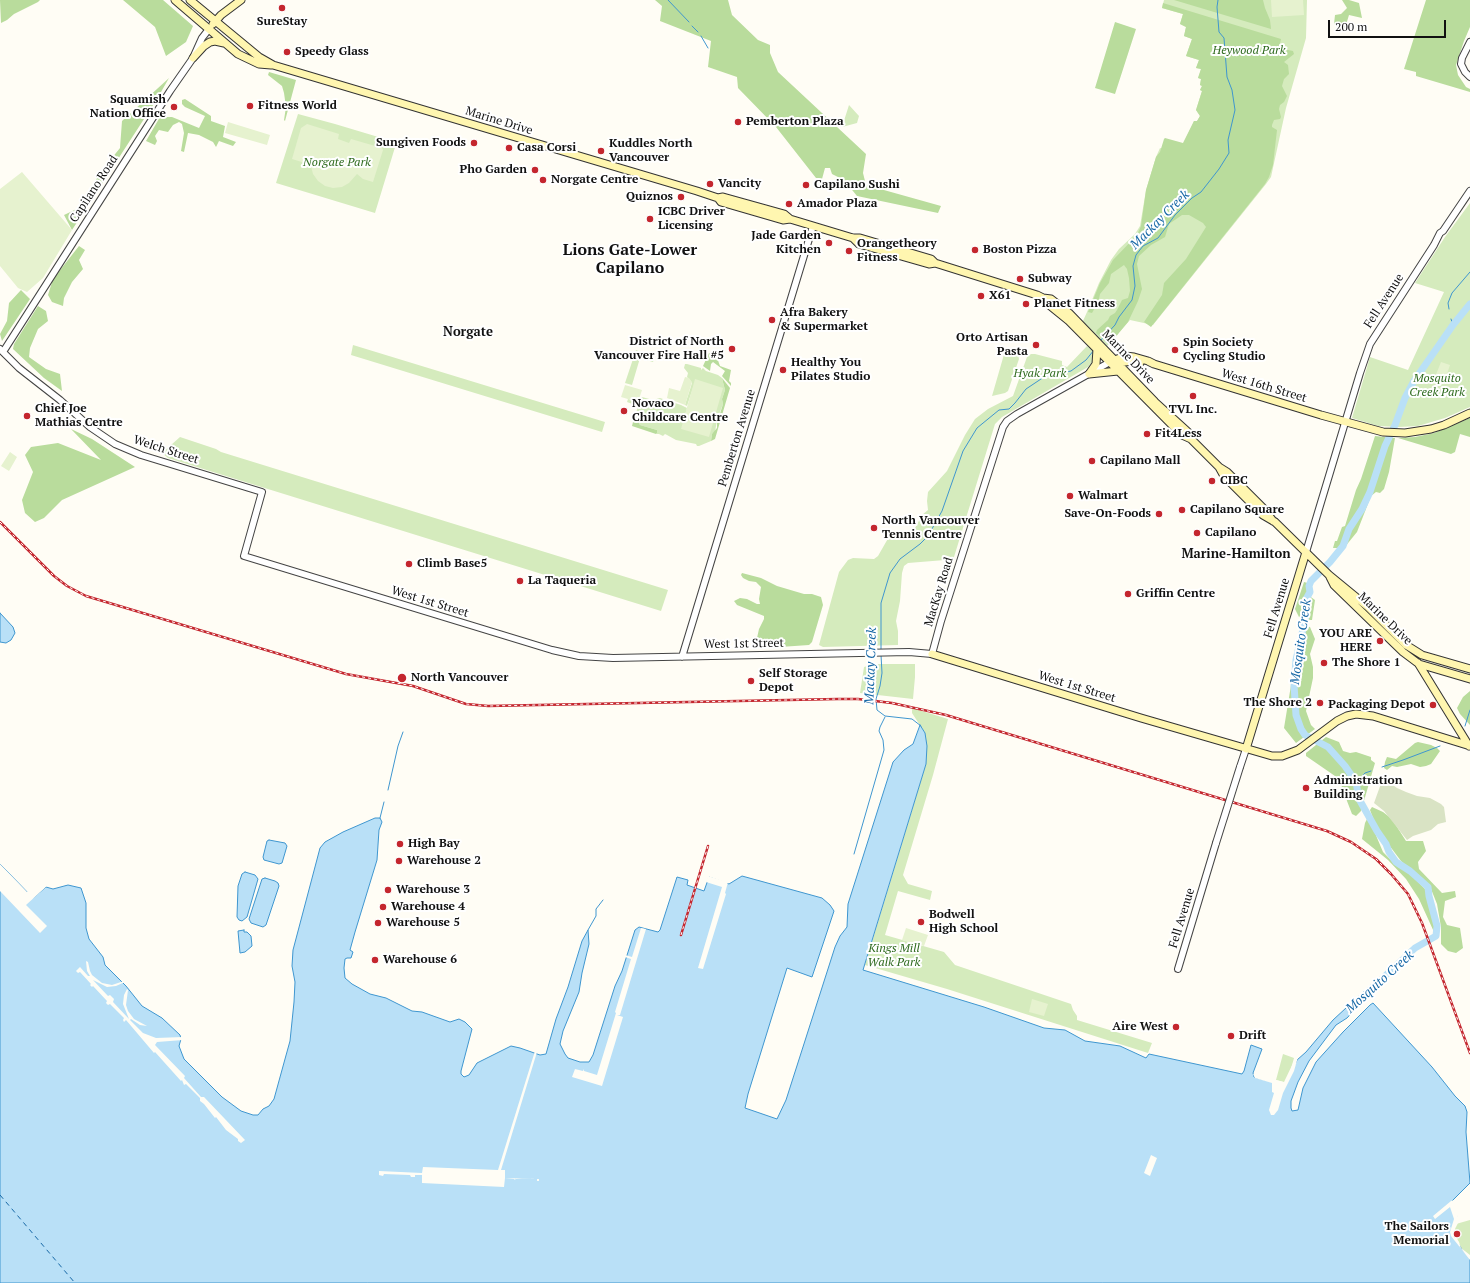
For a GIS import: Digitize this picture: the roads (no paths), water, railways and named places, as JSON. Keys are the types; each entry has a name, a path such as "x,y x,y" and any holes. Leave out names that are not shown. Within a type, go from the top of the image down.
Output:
{"main road":[{"name":"Marine Drive","path":"175,0 238,54 259,64 273,65 718,198 723,196 784,214 790,219 853,238 859,244 929,264 935,263 1037,295 1043,298 1048,304 1096,344 1188,432 1191,439"},
{"name":"Marine Drive","path":"190,0 259,57 273,65"},
{"path":"241,0 216,21 209,29 218,32 246,54 259,57"},
{"path":"193,58 210,42 215,41 225,44"},
{"path":"1089,374 1096,364 1096,344"},
{"name":"West 16th Street","path":"1114,362 1125,356 1134,357 1345,423 1383,432 1416,432 1431,429 1444,425 1470,413"},
{"name":"Marine Drive","path":"1114,362 1118,371 1182,435 1191,439 1219,467 1224,476 1263,515 1275,522 1329,575 1368,607 1412,650 1419,664"},
{"path":"1089,374 1118,371"},
{"name":"Fell Avenue","path":"1246,749 1306,552"},
{"name":"Marine Drive","path":"1329,575 1337,588 1403,652 1419,664"},
{"name":"Marine Drive","path":"1412,650 1470,669"},
{"name":"West 1st Street","path":"932,654 1268,756 1293,753 1302,748 1337,721 1347,716 1363,714 1469,746"},
{"path":"1419,664 1470,679"},
{"path":"1419,664 1469,746"}],"street":[{"name":"Capilano Road","path":"2,350 166,97 193,58 202,38 209,29"},
{"path":"1470,42 1462,58 1461,64 1465,72 1470,77"},
{"name":"Fell Avenue","path":"1306,552 1370,344 1434,245 1440,233 1443,231 1470,190"},
{"name":"Pemberton Avenue","path":"682,657 813,226"},
{"name":"Welch Street","path":"2,350 19,368 60,400 90,427 114,444 141,455 262,492 244,556"},
{"path":"1089,374 1114,362"},
{"name":"MacKay Road","path":"932,654 1003,426 1017,414 1089,374"},
{"name":"West 1st Street","path":"244,556 562,653 585,657 682,657 884,652 914,652 932,654"},
{"name":"Fell Avenue","path":"1178,969 1246,749"}],"water":[{"path":"0,613 13,627 15,633 11,640 6,643 0,642"},
{"path":"920,725 925,733 927,746 926,764 863,970 984,1007 1044,1028 1065,1030 1085,1041 1120,1046 1146,1058 1149,1054 1242,1074 1251,1045 1262,1049 1253,1073 1254,1077 1285,1085 1297,1060 1306,1052 1333,1020 1373,983 1376,987 1347,1018 1336,1025 1309,1061 1298,1082 1291,1101 1291,1108 1292,1111 1298,1110 1303,1088 1316,1062 1343,1032 1373,1003 1432,1067 1465,1106 1467,1112 1466,1132 1470,1183 1452,1201 1457,1217 1453,1234 1461,1248 1470,1258 1470,1283 0,1283 0,864 33,898 46,887 53,889 68,885 81,888 86,903 86,928 89,939 103,957 105,965 126,986 142,1006 162,1018 180,1035 181,1039 179,1046 184,1059 222,1097 241,1111 253,1115 258,1115 263,1109 269,1106 274,1099 290,1041 295,982 292,966 293,950 320,848 325,842 343,832 375,818 380,818 382,822 379,830 377,860 350,950 353,952 351,958 345,959 345,978 352,984 370,994 386,998 412,1011 422,1012 450,1022 459,1019 465,1022 472,1029 461,1071 461,1074 464,1077 469,1075 477,1063 511,1046 540,1055 546,1054 582,941 588,930 589,944 579,992 563,1031 560,1044 568,1058 580,1062 589,1062 593,1055 635,930 639,927 658,932 660,930 677,877 688,880 687,885 704,891 709,877 729,884 742,876 822,898 834,911 812,977 787,968 745,1108 777,1119 786,1100 835,947 840,936 847,927 848,904 893,762 904,750 913,744"},
{"path":"269,840 285,843 287,846 282,863 279,864 264,860 263,857 267,841"},
{"path":"245,872 255,875 258,879 247,917 242,921 237,917 238,886 242,874"},
{"path":"265,878 275,881 279,886 266,925 263,927 251,923 249,919 262,879"},
{"path":"244,930 244,932 247,932 251,936 252,946 245,952 240,953 238,931"}],"waterway":[{"path":"668,0 689,22"},
{"name":"Mackay Creek","path":"1100,341 1115,325 1132,300 1135,286 1133,266 1136,255 1143,246 1158,238 1175,215 1192,198 1201,192 1219,169 1229,153 1228,140 1235,110 1232,90 1227,77 1224,38 1219,32 1217,7 1218,0"},
{"path":"692,26 698,32"},
{"path":"701,36 708,48"},
{"path":"1449,309 1448,303 1452,293 1470,272"},
{"name":"Mosquito Creek","path":"1368,992 1415,948 1436,936 1437,926 1428,887 1410,871 1396,862 1389,852 1386,844 1359,799 1356,782 1345,766 1328,747 1305,735 1301,729 1296,715 1294,685 1296,660 1306,616 1305,601 1310,592 1309,586 1311,581 1330,562 1343,546 1349,529 1362,509 1370,492 1385,446 1405,398 1414,381 1453,325 1470,304"},
{"name":"Mosquito Creek","path":"1451,319 1453,325"},
{"name":"Mackay Creek","path":"881,650 881,603 890,573 900,559 928,536 942,511 963,451 977,428 999,410 1009,409 1026,389 1044,377 1071,371 1086,360 1094,350"},
{"name":"Mackay Creek","path":"881,655 882,673 876,699 877,710 885,716 912,719 921,726"},
{"path":"1465,726 1470,710"},
{"path":"854,854 884,750 883,740 879,731 885,717"},
{"path":"388,790 398,746 403,732"},
{"path":"1382,767 1440,746"},
{"path":"1356,782 1365,773 1371,771"},
{"path":"380,818 384,802"},
{"path":"588,930 596,916 596,909 603,900"}],"railway":[{"path":"0,522 54,576 67,586 86,596 346,674 413,686 466,704 488,706 838,699 858,699 892,703 946,715 1327,831 1351,842 1376,859 1408,894 1422,923 1470,1053"},
{"path":"681,935 708,846"}],"place":[{"name":"SureStay","path":"282,8"},
{"name":"Speedy Glass","path":"287,52"},
{"name":"Fitness World","path":"250,106"},
{"name":"Squamish Nation Office","path":"174,107"},
{"name":"Pemberton Plaza","path":"738,122"},
{"name":"Sungiven Foods","path":"474,143"},
{"name":"Casa Corsi","path":"509,148"},
{"name":"Kuddles North Vancouver","path":"601,151"},
{"name":"Pho Garden","path":"535,170"},
{"name":"Norgate Centre","path":"543,180"},
{"name":"Vancity","path":"710,184"},
{"name":"Capilano Sushi","path":"806,185"},
{"name":"Quiznos","path":"681,197"},
{"name":"Amador Plaza","path":"789,204"},
{"name":"ICBC Driver Licensing","path":"650,219"},
{"name":"Jade Garden Kitchen","path":"829,243"},
{"name":"Boston Pizza","path":"975,250"},
{"name":"Orangetheory Fitness","path":"849,251"},
{"name":"Subway","path":"1020,279"},
{"name":"X61","path":"981,296"},
{"name":"Planet Fitness","path":"1026,304"},
{"name":"Afra Bakery & Supermarket","path":"772,320"},
{"name":"Orto Artisan Pasta","path":"1036,345"},
{"name":"District of North Vancouver Fire Hall #5","path":"732,349"},
{"name":"Spin Society Cycling Studio","path":"1175,350"},
{"name":"Healthy You Pilates Studio","path":"783,370"},
{"name":"TVL Inc.","path":"1193,396"},
{"name":"Novaco Childcare Centre","path":"624,411"},
{"name":"Chief Joe Mathias Centre","path":"27,416"},
{"name":"Fit4Less","path":"1147,434"},
{"name":"Capilano Mall","path":"1092,461"},
{"name":"CIBC","path":"1212,481"},
{"name":"Walmart","path":"1070,496"},
{"name":"Capilano Square","path":"1182,510"},
{"name":"Save-On-Foods","path":"1159,514"},
{"name":"North Vancouver Tennis Centre","path":"874,528"},
{"name":"Capilano","path":"1197,533"},
{"name":"Climb Base5","path":"409,564"},
{"name":"La Taqueria","path":"520,581"},
{"name":"Griffin Centre","path":"1128,594"},
{"name":"YOU ARE HERE","path":"1380,641"},
{"name":"The Shore 1","path":"1324,663"},
{"name":"North Vancouver","path":"402,678"},
{"name":"Self Storage Depot","path":"751,681"},
{"name":"The Shore 2","path":"1320,703"},
{"name":"Packaging Depot","path":"1433,705"},
{"name":"Administration Building","path":"1306,788"},
{"name":"High Bay","path":"400,844"},
{"name":"Warehouse 2","path":"399,861"},
{"name":"Warehouse 3","path":"388,890"},
{"name":"Warehouse 4","path":"383,907"},
{"name":"Bodwell High School","path":"921,922"},
{"name":"Warehouse 5","path":"378,923"},
{"name":"Warehouse 6","path":"375,960"},
{"name":"Aire West","path":"1176,1027"},
{"name":"Drift","path":"1231,1036"},
{"name":"The Sailors Memorial","path":"1457,1234"}],"district":[{"name":"Lions Gate-Lower Capilano","path":"630,259"},
{"name":"Norgate","path":"468,332"},
{"name":"Marine-Hamilton","path":"1236,554"}],"park label":[{"name":"Heywood Park","path":"1249,51"},
{"name":"Norgate Park","path":"337,163"},
{"name":"Hyak Park","path":"1040,374"},
{"name":"Mosquito Creek Park","path":"1437,386"},
{"name":"Kings Mill Walk Park","path":"894,956"}]}
